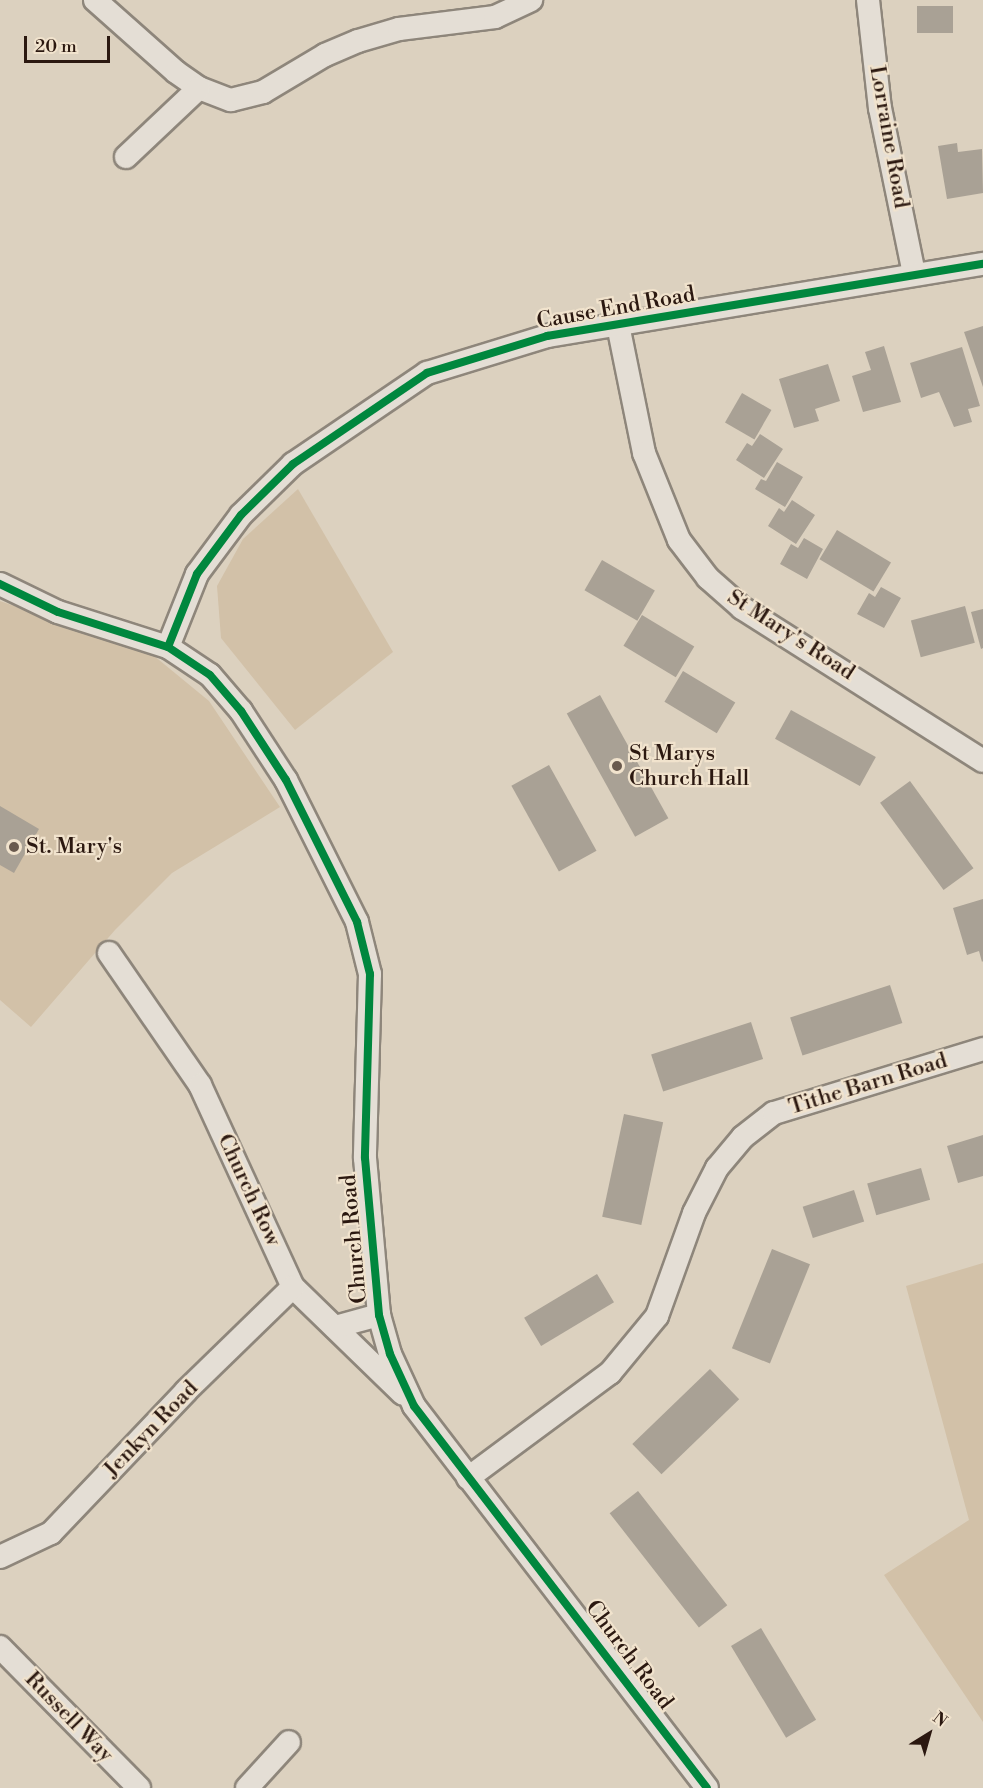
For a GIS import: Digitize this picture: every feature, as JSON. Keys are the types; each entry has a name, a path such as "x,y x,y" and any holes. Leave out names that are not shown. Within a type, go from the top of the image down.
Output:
{"street":[{"path":"95,0 199,88 231,100 263,92 325,55 358,41 399,29 495,17 531,0"},
{"name":"Lorraine Road","path":"868,0 880,108 914,274"},
{"path":"126,157 199,88"},
{"name":"Cause End Road","path":"168,647 197,574 242,515 293,464 427,373 547,336 983,264"},
{"name":"St Mary's Road","path":"618,325 644,453 680,540 708,578 742,608 983,761"},
{"name":"Church Road","path":"0,584 58,612 168,647 210,675 241,711 286,780 357,922 370,974 365,1158 379,1315 390,1354 414,1406 707,1788"},
{"name":"Church Row","path":"110,953 200,1085 293,1287 414,1406"},
{"name":"Tithe Barn Road","path":"468,1478 610,1373 657,1316 694,1213 717,1168 743,1137 785,1109 983,1049"},
{"name":"Jenkyn Road","path":"0,1557 51,1533 186,1391 293,1287"},
{"path":"335,1327 379,1315"},
{"name":"Russell Way","path":"0,1647 139,1788"},
{"path":"247,1788 289,1742"}],"shaded area":[{"path":"298,489 393,652 295,730 221,638 217,586 243,539"},
{"path":"0,601 153,655 209,701 280,807 172,873 115,930 31,1027 0,1000"},
{"path":"983,1263 983,1722 884,1575 969,1520 906,1286"}],"building":[{"path":"917,6 953,6 953,33 917,33"},
{"path":"957,143 958,152 982,149 983,193 947,199 938,146"},
{"path":"983,326 983,387 964,332"},
{"path":"884,346 901,402 863,412 852,376 871,370 865,352"},
{"path":"962,347 980,406 968,409 972,422 954,427 939,392 921,398 910,363"},
{"path":"828,364 840,401 815,409 819,421 794,428 779,379"},
{"path":"742,393 771,410 754,439 725,422"},
{"path":"760,434 783,449 764,478 736,460 747,443 752,446"},
{"path":"777,462 803,477 785,507 755,489 761,479 766,481"},
{"path":"792,500 815,515 796,544 768,526 779,508 784,512"},
{"path":"837,530 891,562 873,592 819,559"},
{"path":"804,538 823,549 807,579 780,564 791,544 798,548"},
{"path":"602,560 655,590 637,621 584,590"},
{"path":"881,587 901,598 884,628 857,614 869,593 875,597"},
{"path":"965,606 975,643 921,657 911,620"},
{"path":"983,609 983,648 981,649 971,612"},
{"path":"642,615 694,646 676,677 623,646"},
{"path":"683,671 735,702 717,733 664,702"},
{"name":"St Marys Church Hall","path":"600,695 668,818 635,837 567,713"},
{"path":"791,710 876,757 860,786 775,739"},
{"path":"549,765 597,851 559,872 511,786"},
{"path":"910,781 973,868 944,890 880,803"},
{"name":"St. Mary's","path":"0,806 39,829 14,873 0,865"},
{"path":"983,899 982,962 979,951 967,955 953,908"},
{"path":"890,985 902,1023 802,1055 790,1017"},
{"path":"751,1022 763,1059 663,1092 651,1054"},
{"path":"624,1114 663,1122 641,1225 602,1217"},
{"path":"983,1135 983,1176 958,1183 947,1146"},
{"path":"921,1168 930,1200 876,1215 867,1183"},
{"path":"854,1190 864,1221 813,1238 803,1207"},
{"path":"772,1249 810,1264 770,1364 732,1348"},
{"path":"597,1274 614,1302 541,1346 524,1318"},
{"path":"710,1369 739,1399 661,1474 632,1444"},
{"path":"638,1491 727,1605 699,1627 610,1513"},
{"path":"761,1628 816,1720 786,1738 731,1646"}],"cycle path":[{"path":"168,647 197,574 241,515 293,464 427,373 547,336 983,264"},
{"path":"0,584 58,612 168,647 210,675 241,711 286,780 357,922 370,974 365,1158 379,1315 390,1354 414,1406 707,1788"}],"place":[{"name":"St Marys Church Hall","path":"617,766"},
{"name":"St. Mary's","path":"14,847"}]}
